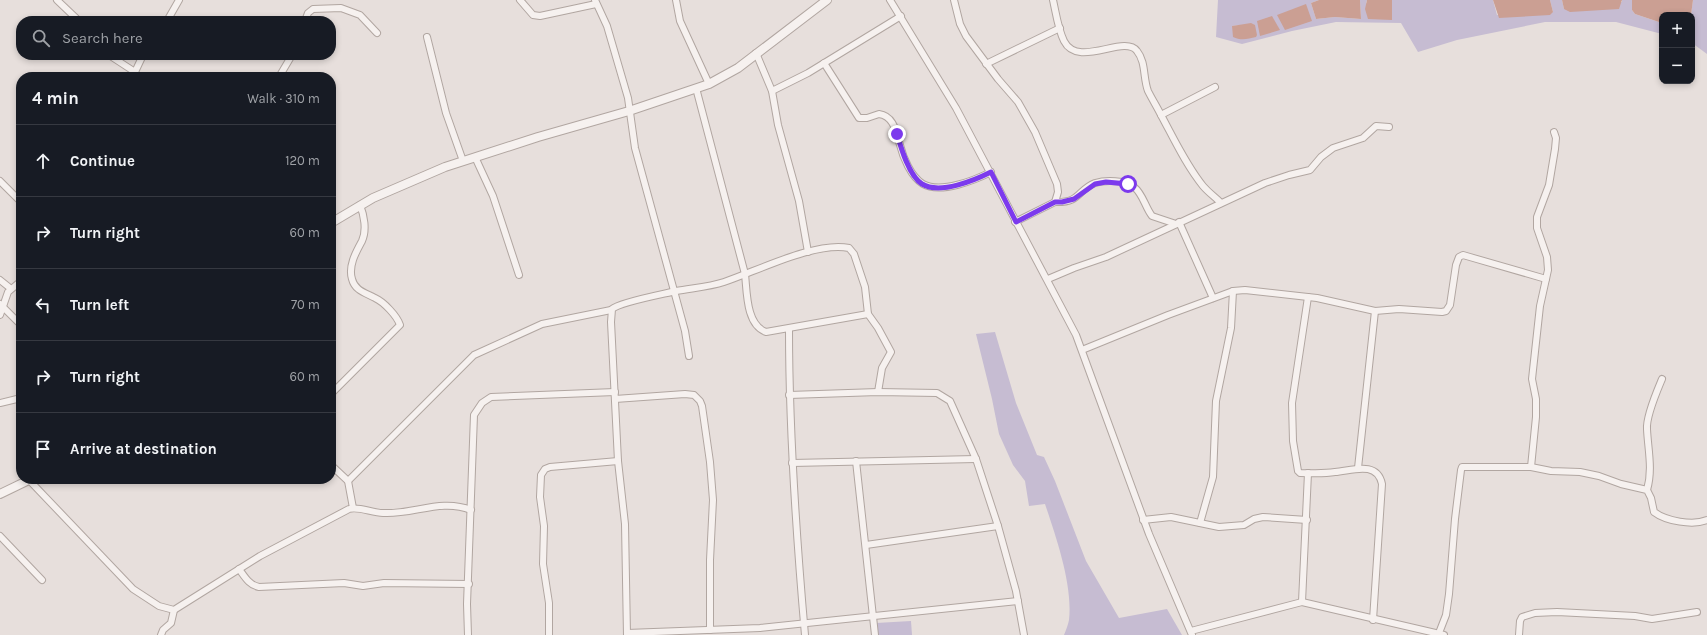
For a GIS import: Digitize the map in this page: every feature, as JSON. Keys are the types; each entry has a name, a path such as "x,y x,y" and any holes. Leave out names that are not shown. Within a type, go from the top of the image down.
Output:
{"street":[{"path":"57,0 74,16"},
{"path":"170,16 179,0"},
{"path":"520,0 533,15 540,16 595,2 607,26 628,98 635,148 673,292 685,331 689,356"},
{"path":"676,0 680,21 709,84"},
{"path":"336,220 360,205 431,172 475,157 629,111 709,84 738,68 827,0"},
{"path":"890,0 956,108 1048,279 1076,335 1144,520 1179,606 1192,633 1302,602 1425,632 1441,634 1450,594 1455,519 1462,467 1531,467 1551,471 1580,472 1647,490"},
{"path":"954,0 960,24 966,36 986,64 1018,102 1035,132 1057,184 1058,192 1055,202"},
{"path":"1053,0 1064,42 1071,50 1079,52 1098,52 1124,46 1131,46 1136,49 1142,60 1148,91 1173,139 1204,187 1221,203"},
{"path":"307,16 308,12 313,9 340,8 360,15 377,33"},
{"path":"772,91 790,83 901,16"},
{"path":"986,64 1060,28"},
{"path":"427,37 446,113 463,161"},
{"path":"756,54 772,91 780,130 799,200 808,252"},
{"path":"116,60 132,72"},
{"path":"136,72 142,60"},
{"path":"282,72 289,60"},
{"path":"824,63 859,118 867,118 879,114 889,118 894,126 907,163 922,184 941,187 964,184 991,172"},
{"path":"1161,115 1215,87"},
{"path":"696,88 745,274 748,305 754,321 760,330 766,332 868,314"},
{"path":"1048,279 1106,257 1265,183 1310,170 1333,148 1363,138 1376,126 1389,127"},
{"path":"1531,467 1536,418 1536,398 1532,379 1540,306 1548,270 1547,257 1537,228 1537,217 1549,185 1555,150 1556,138 1554,132"},
{"path":"475,157 493,196 519,275"},
{"path":"0,181 16,197"},
{"path":"1016,222 1055,202 1074,199 1095,184 1106,182 1128,184 1139,192 1152,216 1178,223 1213,298"},
{"path":"336,389 400,325 398,320 379,300 359,291 352,281 354,257 364,234 364,216 360,205"},
{"path":"348,481 474,354 542,324 611,310 619,304 718,283 808,252 842,246 849,248 854,254 865,287 868,314 878,328 891,352 882,368 878,392"},
{"path":"1082,350 1233,291 1245,290 1308,297 1375,311 1398,309 1439,313 1446,311 1450,305 1459,257 1463,255 1546,279"},
{"path":"0,280 10,288"},
{"path":"0,315 2,306 10,288 16,284"},
{"path":"1200,523 1213,477 1216,401 1231,328 1233,291"},
{"path":"1308,297 1292,403 1293,441 1298,470 1300,473 1308,473 1334,472 1358,468 1376,472 1380,477 1382,484 1373,620"},
{"path":"2,306 16,321"},
{"path":"611,310 618,461 624,524 627,634 760,628 1018,601"},
{"path":"1358,468 1375,311"},
{"path":"789,328 789,395 792,464 805,635"},
{"path":"1662,379 1655,393 1647,427 1650,471 1647,490 1652,498 1654,512 1660,517 1683,522 1701,523 1707,520"},
{"path":"789,395 878,392 937,393 950,401 976,459 998,526 1018,601 1024,635"},
{"path":"468,635 467,604 474,415 484,400 490,397 685,394 694,395 700,401 709,456 713,500 710,560 710,630"},
{"path":"0,403 16,399"},
{"path":"792,464 856,461 976,459"},
{"path":"549,635 549,603 543,564 544,530 541,506 541,476 548,467 618,461"},
{"path":"856,461 875,635"},
{"path":"336,470 348,481 353,508"},
{"path":"1302,602 1308,473"},
{"path":"0,494 21,484"},
{"path":"34,484 133,589 159,606 174,610"},
{"path":"161,635 163,630 171,623 174,610 239,569 309,529 353,508 369,512 394,514 440,505 461,506 471,510"},
{"path":"1144,520 1171,517 1219,527 1235,527 1244,525 1254,519 1262,517 1306,520"},
{"path":"866,545 998,526"},
{"path":"0,536 42,580"},
{"path":"239,569 249,583 253,586 259,587 344,583 363,586 384,583 468,584"},
{"path":"1519,635 1520,621 1522,618 1535,613 1557,612 1634,616 1652,619 1698,612"}],"shaded area":[{"path":"1218,0 1319,0 1311,3 1316,19 1335,17 1361,19 1360,0 1367,0 1366,3 1392,20 1392,0 1493,0 1497,15 1553,12 1550,0 1562,0 1564,9 1622,2 1622,0 1632,0 1632,10 1635,14 1659,22 1659,33 1616,22 1545,22 1457,40 1418,52 1401,23 1336,22 1292,31 1242,44 1216,37","holes":["1242,25 1256,37 1232,26"]},
{"path":"1319,0 1360,0 1361,19 1335,17 1316,19 1311,3"},
{"path":"1367,0 1392,0 1392,20 1368,19 1365,9"},
{"path":"1493,0 1550,0 1553,12 1550,15 1499,18"},
{"path":"1562,0 1622,0 1619,9 1570,12 1564,9"},
{"path":"1632,0 1693,0 1691,12 1659,12 1659,22 1635,14 1632,10"},
{"path":"1693,0 1707,0 1707,54 1695,45 1695,12 1691,12"},
{"path":"1306,4 1312,21 1285,30 1277,15"},
{"path":"1272,16 1280,30 1260,36 1257,21"},
{"path":"1251,23 1255,25 1256,37 1242,39 1233,37 1232,26"},
{"path":"995,332 1016,403 1037,455 1044,457 1055,481 1086,561 1119,618 1167,609 1182,635 1064,635 1068,626 1070,606 1063,561 1045,504 1029,506 1025,481 1013,465 999,434 976,334"},
{"path":"911,621 912,635 877,635 876,623"}],"route":[{"path":"897,134 903,154 910,168 922,184 941,187 964,184 972,182 991,172 1016,222 1055,202 1074,199 1088,187 1095,184 1119,182 1128,184"}]}
